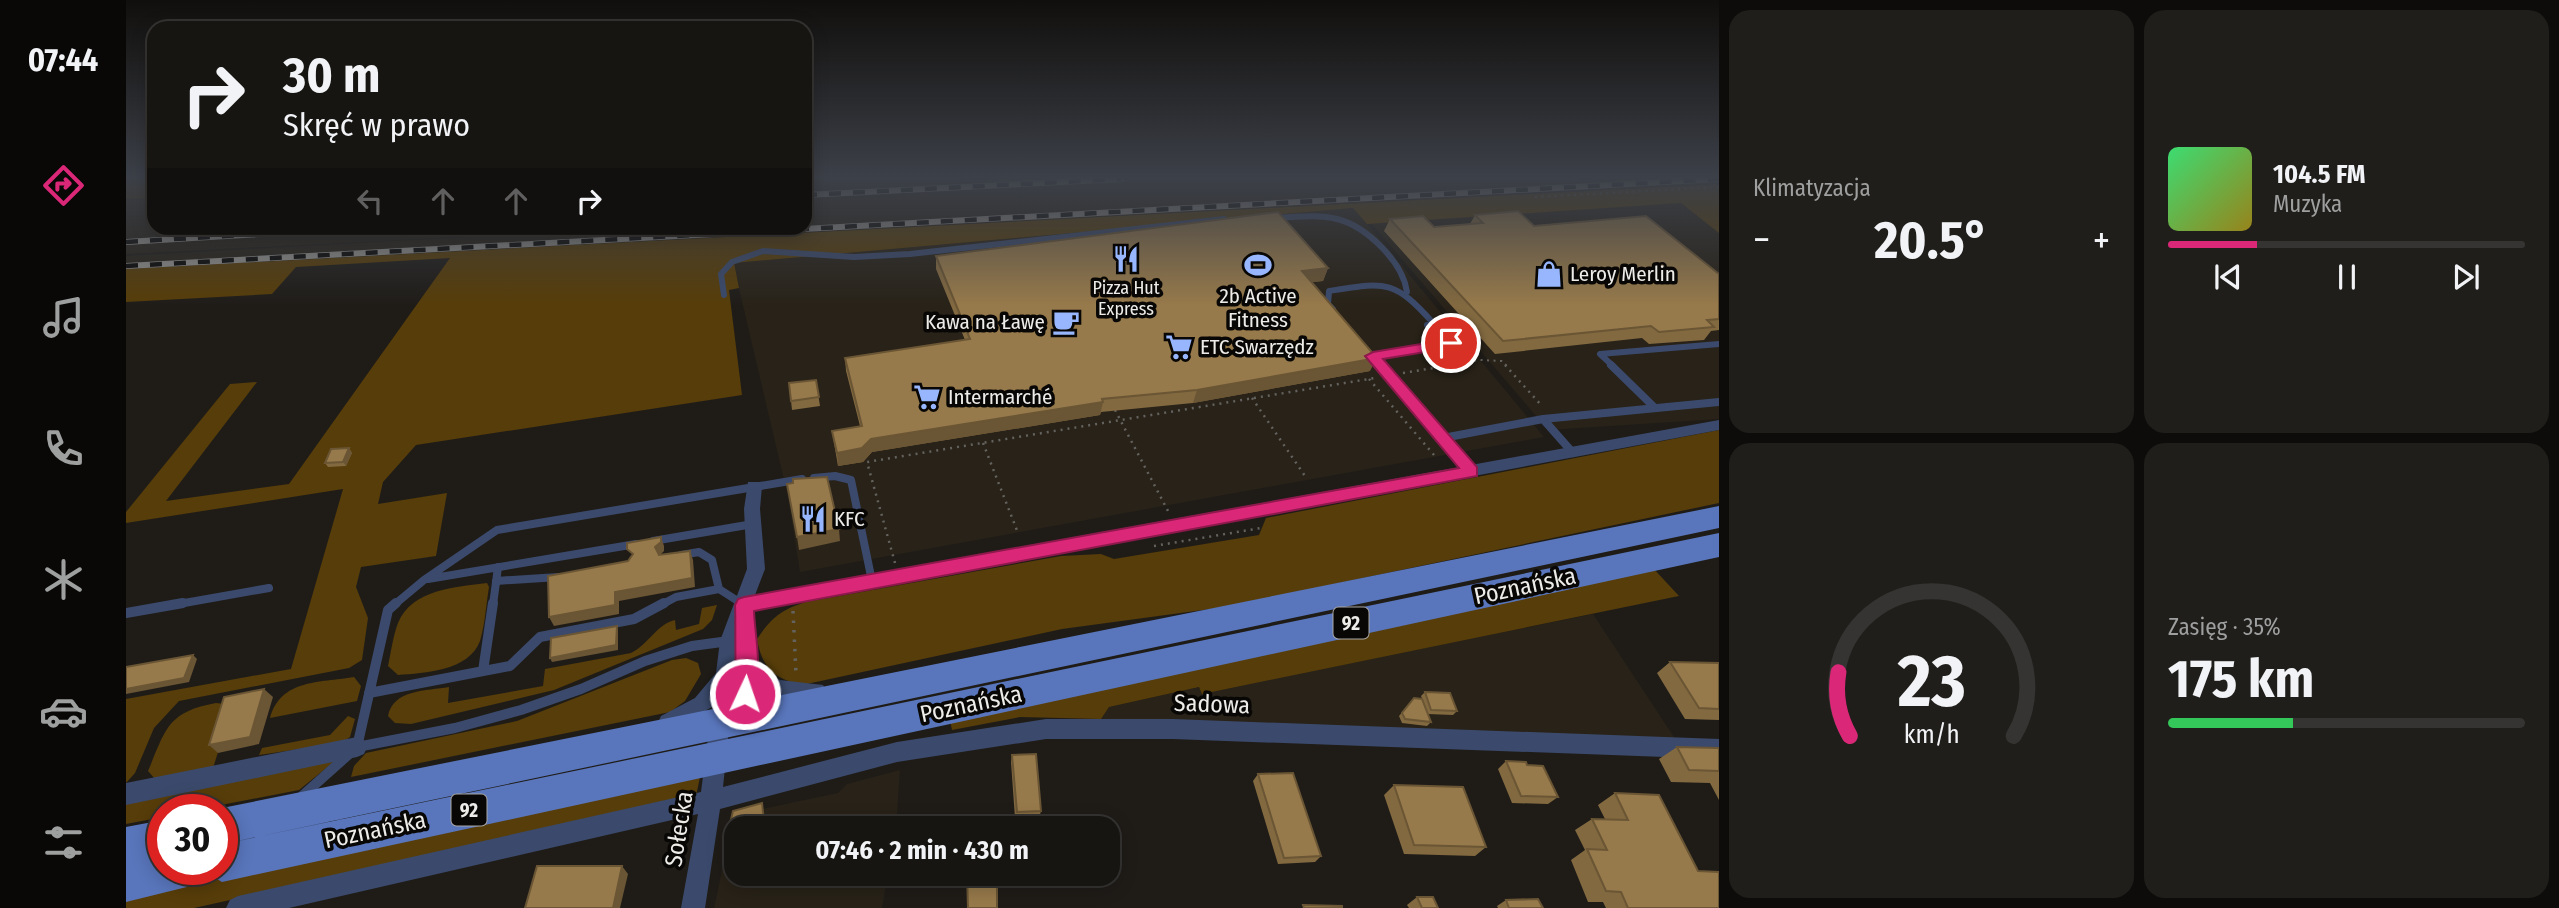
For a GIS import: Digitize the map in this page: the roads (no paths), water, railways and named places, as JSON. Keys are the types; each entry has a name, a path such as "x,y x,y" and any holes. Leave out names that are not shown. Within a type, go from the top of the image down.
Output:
{"main road":[{"name":"Poznańska","path":"238,823 1719,517"},
{"name":"Poznańska","path":"238,860 1719,545"},
{"path":"126,846 147,841"},
{"path":"126,883 147,879"}],"street":[{"path":"744,605 1719,425"},
{"path":"732,719 726,674 729,641 756,569 754,486"},
{"path":"732,719 747,671 744,605"},
{"path":"747,671 768,687 785,692 881,688"},
{"path":"626,741 693,710 711,695 726,674"},
{"name":"Sołecka","path":"693,908 716,758 732,719"},
{"name":"Sadowa","path":"238,908 711,800 897,752 1046,729 1187,730 1719,749"},
{"path":"126,794 357,747"}],"lane":[{"path":"724,295 720,274 729,261 752,252 776,250 835,258 922,254 1188,221"},
{"path":"1343,221 1362,228 1398,268 1407,282 1407,292 1413,304 1451,343 1373,356"},
{"path":"1339,317 1328,304 1329,291 1384,283 1407,292"},
{"path":"1654,407 1600,354 1719,344"},
{"path":"1364,346 1471,471"},
{"path":"1443,438 1548,418 1719,402"},
{"path":"1548,418 1573,453"},
{"path":"357,747 388,610 424,580 497,530 754,486 835,476 851,480 872,581"},
{"path":"424,580 753,524"},
{"path":"665,558 699,552 712,560 719,589"},
{"path":"483,671 498,567"},
{"path":"496,581 519,577 541,580 567,576"},
{"path":"126,613 270,588"},
{"path":"369,693 510,666 540,637 634,619 676,597 719,589 744,605"},
{"path":"283,813 357,747 455,728 522,710 581,689 645,661 692,646 729,641"}],"railway":[{"path":"812,229 943,221"},
{"path":"126,242 242,235"},
{"path":"126,266 694,235"}],"place":[{"name":"Pizza Hut Express","path":"1126,259"},
{"name":"2b Active Fitness","path":"1258,265"},
{"name":"Leroy Merlin","path":"1549,274"},
{"name":"Kawa na Ławę","path":"1066,322"},
{"name":"ETC Swarzędz","path":"1179,347"},
{"name":"Intermarché","path":"927,397"},
{"name":"KFC","path":"813,519"}]}
